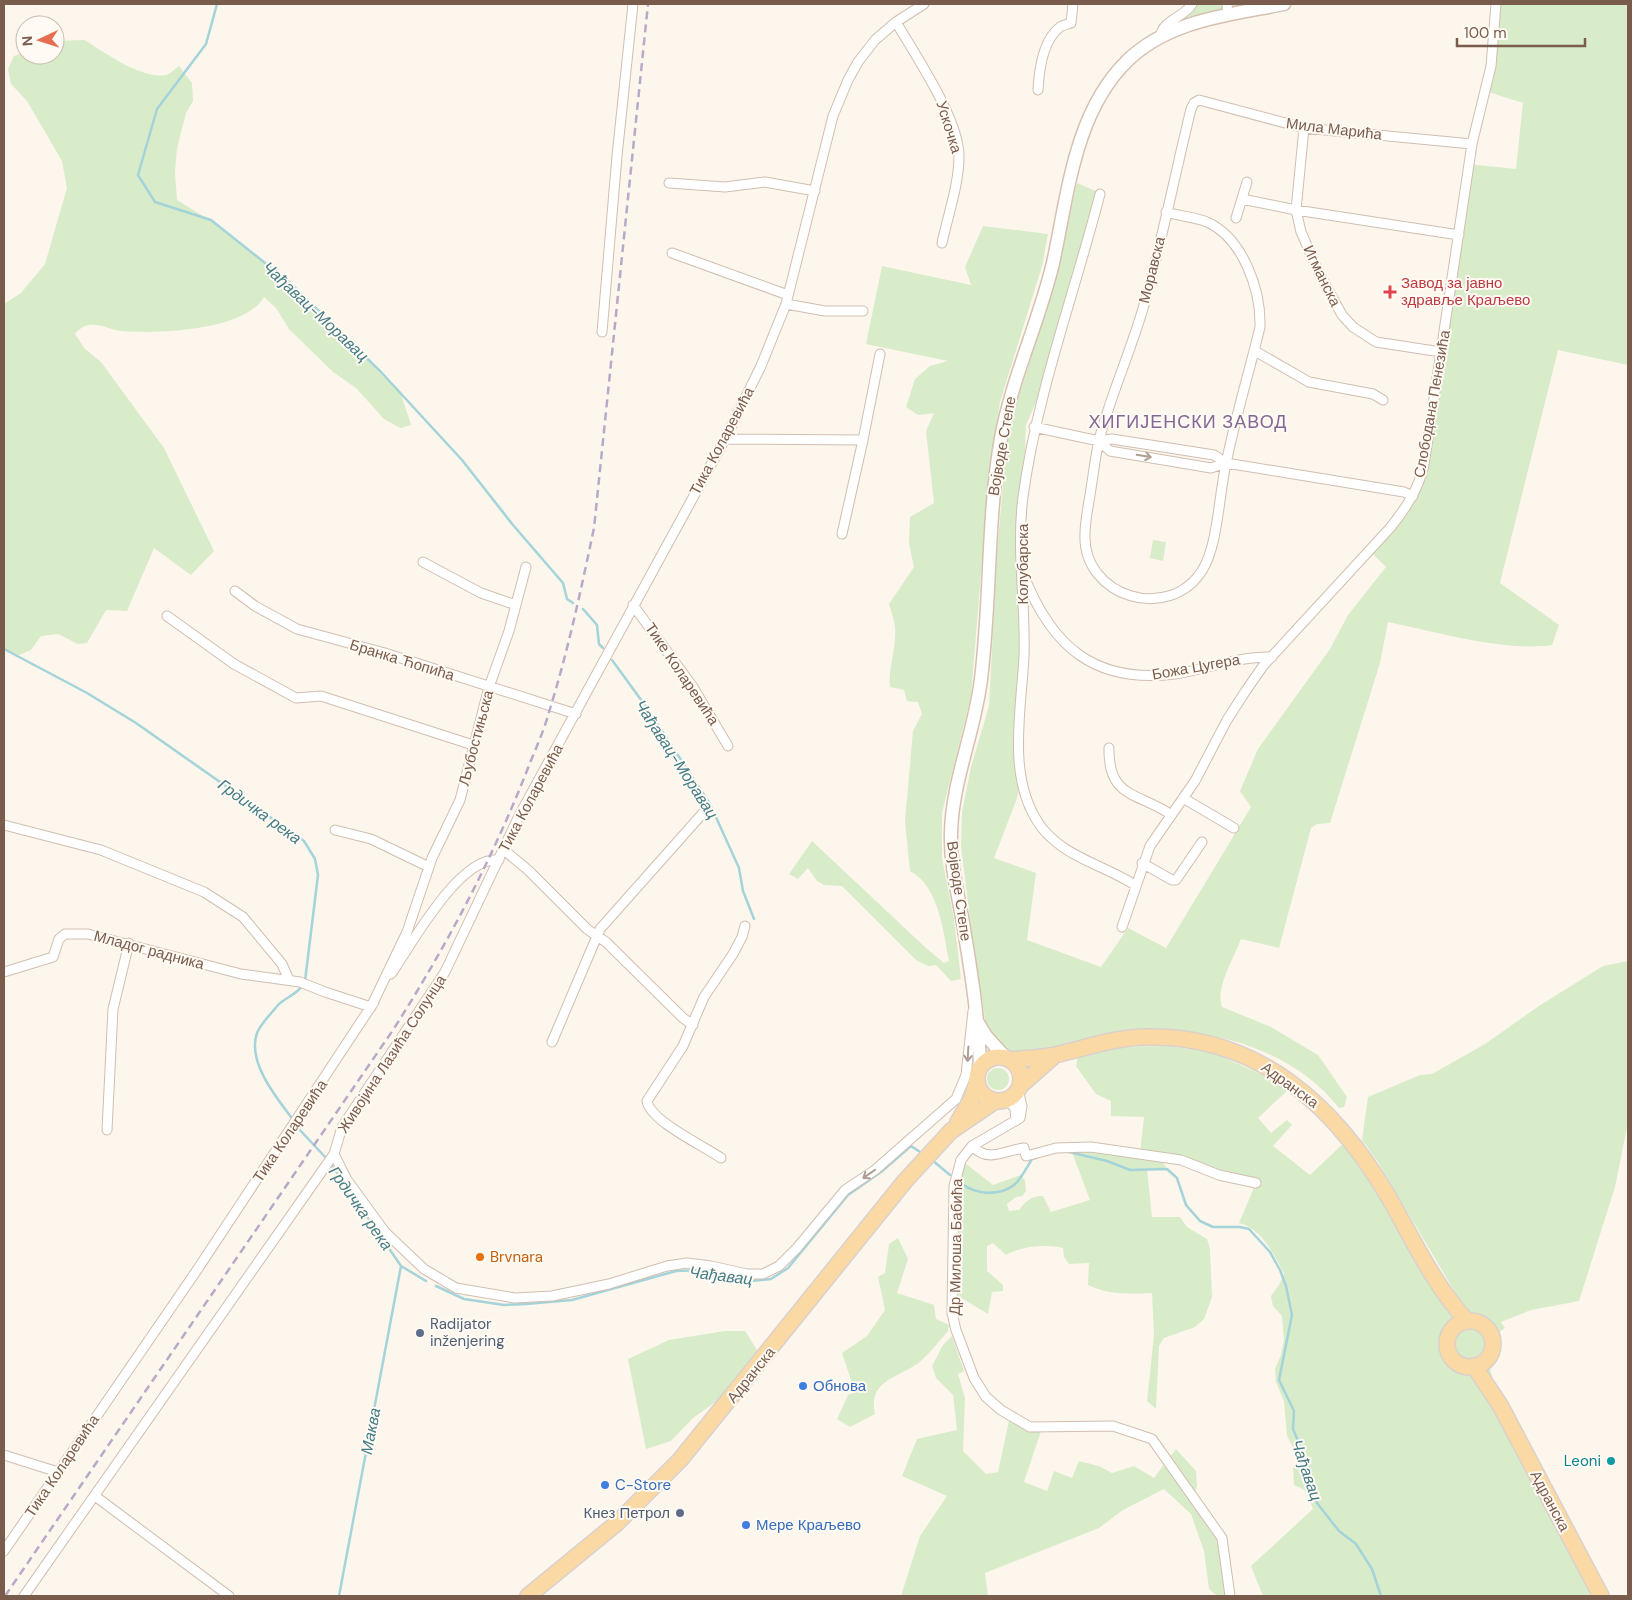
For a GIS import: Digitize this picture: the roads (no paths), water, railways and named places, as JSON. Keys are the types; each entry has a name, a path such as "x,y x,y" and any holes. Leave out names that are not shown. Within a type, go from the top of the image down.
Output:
{"main road":[{"name":"Адранска","path":"1008,1059 1055,1055 1108,1040 1157,1037 1180,1038 1215,1045 1264,1065 1309,1096 1348,1138 1387,1195 1437,1282 1467,1321"},
{"name":"Адранска","path":"951,1131 1010,1094 1055,1055"},
{"path":"993,1057 1008,1059 1020,1071 1010,1094 982,1093 978,1075 993,1057"},
{"name":"Адранска","path":"528,1596 617,1523 680,1460 921,1163 951,1131 968,1107 978,1075"},
{"name":"Адранска","path":"1437,1282 1451,1331"},
{"path":"1467,1321 1477,1322 1489,1332 1493,1346 1488,1358 1474,1366 1461,1365 1453,1359 1448,1347 1451,1331 1456,1326 1467,1321"},
{"name":"Адранска","path":"1488,1358 1491,1376 1500,1405"},
{"name":"Адранска","path":"1474,1366 1500,1405 1601,1596"}],"street":[{"path":"602,332 620,118 634,4"},
{"path":"1038,90 1042,59 1058,29 1071,23 1074,4"},
{"path":"1161,36 1164,26 1183,14 1192,4"},
{"name":"Војводе Степе","path":"978,1075 975,1012 954,872 951,828 955,795 981,679 992,498 1003,424 1050,273 1070,181 1084,131 1097,105 1119,70 1136,54 1161,36 1227,10 1284,4"},
{"name":"Слободана Пенезића","path":"1122,927 1142,863 1150,846 1170,814 1195,780 1232,713 1272,657 1390,528 1413,496 1424,465 1472,144 1491,66 1496,4"},
{"name":"Тика Коларевића","path":"4,1551 195,1273 452,887 478,864 489,859 499,860 519,816 725,439 761,366 786,304 833,116 848,80 868,48 918,5"},
{"name":"Ускочка","path":"896,22 945,106 958,146 957,170 942,243"},
{"name":"Мила Марића","path":"1199,100 1304,128 1472,144"},
{"name":"Моравска","path":"1166,212 1206,222 1228,237 1238,251 1252,280 1261,311 1255,351 1226,463 1211,549 1198,577 1189,585 1167,597 1149,600 1131,597 1114,590 1101,579 1094,569 1085,547 1084,534 1099,441 1143,306 1190,109 1199,100"},
{"name":"Игманска","path":"1304,128 1296,210 1301,232 1320,275 1342,315 1353,327 1376,342 1441,352"},
{"path":"669,183 725,187 765,182 815,191"},
{"path":"1236,218 1247,182"},
{"name":"Колубарска","path":"1100,194 1034,426 1023,500 1024,644 1019,753 1021,782 1042,827 1063,848 1089,864 1115,873 1135,885"},
{"path":"1242,199 1296,210 1459,235"},
{"path":"672,253 788,295"},
{"path":"786,304 825,311 863,311"},
{"path":"1255,351 1309,382 1373,394 1383,400"},
{"path":"842,534 880,354"},
{"path":"1034,426 1099,441 1110,450 1211,468 1226,463 1404,492 1413,496"},
{"path":"725,439 863,440"},
{"path":"423,562 481,593 516,605"},
{"name":"Љубостињска","path":"371,1007 407,932 429,867 460,800 489,687 516,605 526,567"},
{"name":"Божа Цугера","path":"1022,569 1033,598 1067,647 1088,660 1119,673 1150,676 1175,674 1257,656 1272,657"},
{"name":"Бранка Ћопића","path":"234,591 255,606 297,629 385,653 576,714"},
{"name":"Тике Коларевића","path":"633,605 693,687 728,746"},
{"path":"167,616 234,664 296,698 321,696 473,744"},
{"path":"1109,748 1110,772 1120,786 1170,814"},
{"path":"1183,798 1234,828"},
{"path":"552,1042 597,935 624,899 703,813"},
{"path":"4,825 101,850 204,892 243,917 282,964 289,980"},
{"path":"335,830 371,839 429,867"},
{"path":"1142,863 1172,880 1176,880 1202,842"},
{"path":"504,850 523,865 587,929 597,935 692,1025"},
{"name":"Живојина Лазића Солунца","path":"24,1596 333,1156 342,1127 445,972 499,860"},
{"path":"721,1158 653,1113 648,1105 648,1097 683,1046 704,997 742,937 745,926"},
{"name":"Младог радника","path":"4,972 53,957 59,939 65,934 88,934 130,943 241,974 305,984 371,1007"},
{"path":"107,1130 113,1009 130,943"},
{"path":"333,1156 347,1180 385,1232 424,1269 456,1288 515,1298 552,1296 609,1284 667,1266 687,1263 747,1274 763,1274 779,1266 785,1260 845,1190 875,1170 956,1099 966,1075 970,1024 975,1012"},
{"name":"Војводе Степе","path":"975,1012 986,1036 1008,1059"},
{"name":"Др Милоша Бабића","path":"1010,1094 1022,1111 1016,1122 972,1146 960,1160 954,1186 952,1314 974,1378 986,1397 1000,1410 1030,1426 1113,1426 1152,1440 1222,1538 1230,1596"},
{"path":"972,1146 979,1153 991,1156 1024,1148 1026,1156 1056,1148 1074,1146 1134,1153 1181,1160 1219,1175 1256,1183"},
{"path":"4,1455 58,1472"},
{"path":"95,1496 229,1596"}],"waterway":[{"name":"Чађавац-Моравац","path":"217,4 206,44 157,109 138,175 155,202 211,220 289,282 381,372 462,460 513,525 563,583 567,599 573,603"},
{"name":"Чађавац-Моравац","path":"583,609 597,625 599,644 603,648"},
{"name":"Грдичка река","path":"4,649 87,693 136,723 304,841 315,859 318,875 305,981"},
{"name":"Чађавац-Моравац","path":"612,660 647,708 710,804 739,868 743,891 754,919"},
{"name":"Грдичка река","path":"291,1117 264,1078 256,1055 255,1044 257,1033 266,1019 278,1005 302,986"},
{"name":"Грдичка река","path":"299,1129 327,1159"},
{"name":"Чађавац","path":"436,1286 464,1299 504,1305 572,1300 676,1271 700,1270 751,1281 771,1279 788,1268 848,1195 881,1172 911,1146 923,1154"},
{"name":"Чађавац","path":"1069,1152 1107,1161 1130,1170 1167,1169 1177,1178 1186,1205 1200,1221 1213,1227 1249,1229 1270,1252 1286,1286 1292,1315 1279,1380 1294,1411 1293,1429 1310,1470 1308,1483 1317,1503 1339,1531 1356,1544 1372,1569 1381,1596"},
{"name":"Чађавац","path":"962,1184 974,1190 987,1193 1008,1189 1014,1185 1032,1159 1036,1158"},
{"name":"Чађавац","path":"932,1160 950,1175"},
{"name":"Грдичка река","path":"330,1163 344,1183"},
{"name":"Грдичка река","path":"349,1190 401,1266 426,1281"},
{"name":"Маква","path":"339,1596 401,1266"}],"railway":[{"path":"5,1596 413,999 467,902 514,802 547,719 556,689 594,528 648,4"}],"place":[{"name":"Завод за јавно здравље Краљево","path":"1390,292"},
{"name":"Brvnara","path":"480,1257"},
{"name":"Radijator inženjering","path":"420,1333"},
{"name":"Обнова","path":"803,1386"},
{"name":"Leoni","path":"1611,1461"},
{"name":"C-Store","path":"605,1485"},
{"name":"Кнез Петрол","path":"680,1513"},
{"name":"Мере Краљево","path":"746,1525"}],"district":[{"name":"ХИГИЈЕНСКИ ЗАВОД","path":"1188,422"}]}
